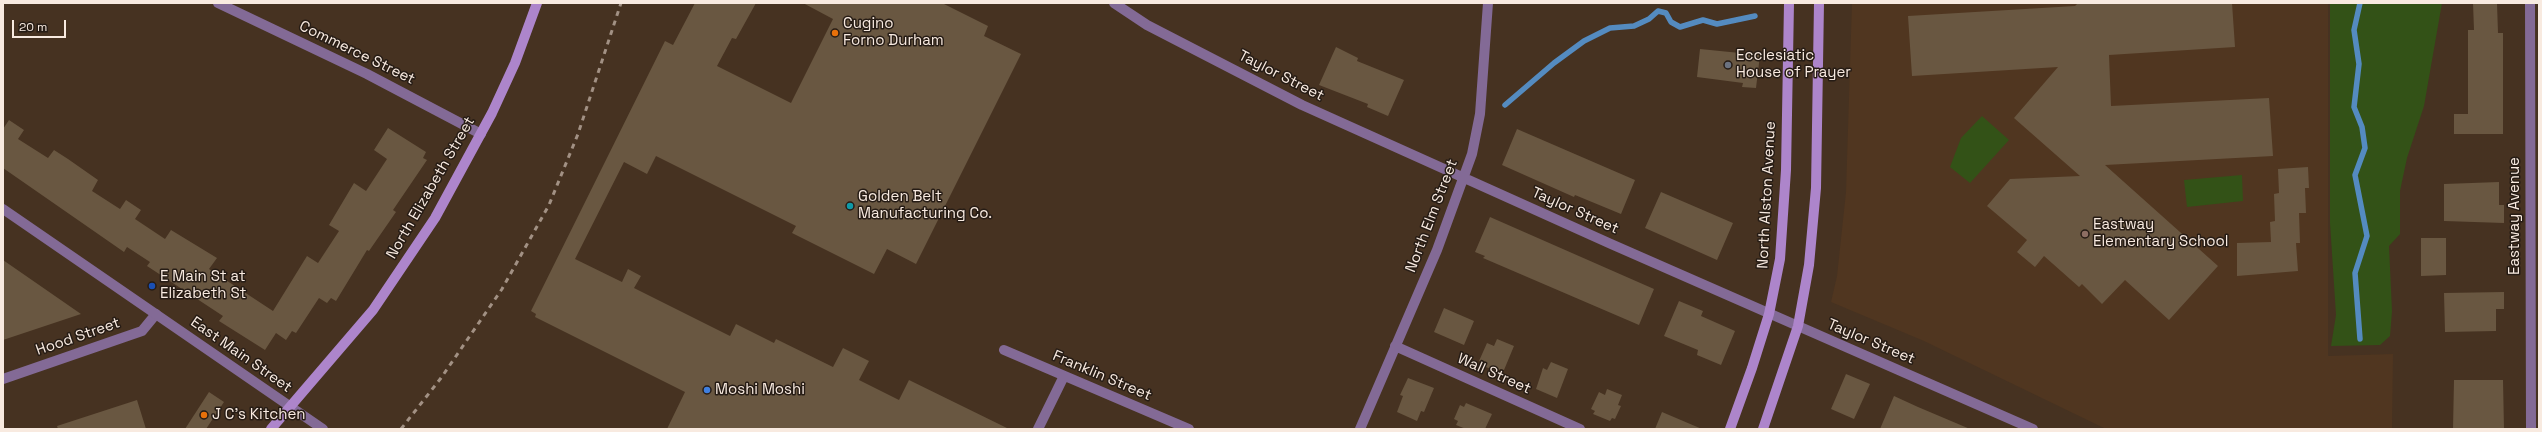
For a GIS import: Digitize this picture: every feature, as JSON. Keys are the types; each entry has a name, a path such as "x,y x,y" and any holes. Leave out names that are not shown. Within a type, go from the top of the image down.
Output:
{"main road":[{"name":"North Elizabeth Street","path":"271,429 291,408 392,285 435,218 481,134 514,63 537,3"},
{"name":"North Alston Avenue","path":"1730,429 1769,314 1782,240 1789,3"},
{"path":"1763,429 1798,326 1808,272 1814,215 1819,3"}],"street":[{"name":"Commerce Street","path":"218,3 374,77 481,134"},
{"name":"Taylor Street","path":"1114,3 1147,25 1302,105 1769,314 2033,429"},
{"name":"North Elm Street","path":"1360,429 1437,250 1472,154 1480,114 1488,3"},
{"name":"Eastway Avenue","path":"2530,3 2531,429"},
{"name":"East Main Street","path":"3,209 323,429"},
{"name":"Hood Street","path":"3,379 142,331 156,314"},
{"name":"Wall Street","path":"1395,346 1580,429"},
{"name":"Franklin Street","path":"1004,350 1189,429"},
{"path":"1038,429 1064,376"}],"shaded area":[{"name":"Eastway Elementary School","path":"1852,3 2328,3 2328,356 2393,354 2392,429 2106,429 1924,341 1831,302 1837,276 1846,192"}],"green space":[{"path":"2330,3 2442,3 2424,106 2407,158 2400,191 2400,234 2389,246 2392,311 2390,336 2380,345 2331,346 2336,315 2330,223"},
{"path":"1982,116 2009,140 1970,183 1950,167 1961,138"},
{"path":"2242,175 2243,201 2187,207 2184,180"}],"building":[{"name":"Golden Belt Manufacturing Co.","path":"695,3 756,3 736,39 732,38 717,66 791,103 833,19 803,3 942,3 988,26 984,36 1021,54 916,264 887,249 874,274 792,233 796,226 656,156 647,174 624,162 575,259 622,282 628,269 641,276 634,288 730,336 736,324 774,343 776,339 833,367 843,348 869,361 859,380 899,400 909,380 1009,429 667,429 685,392 535,317 536,314 531,311 665,41 673,45"},
{"path":"2078,3 2232,3 2235,47 2109,55 2111,106 2269,98 2273,156 2105,165 2218,266 2169,320 2125,280 2102,304 2082,284 2079,287 2044,256 2035,267 2017,252 2027,240 1987,206 2010,179 2080,176 2014,118 2058,67 1912,76 1908,16 2075,6"},
{"path":"2473,3 2497,3 2498,33 2503,33 2503,134 2454,134 2454,114 2468,114 2468,30 2474,30"},
{"path":"1336,47 1358,58 1357,61 1404,80 1388,116 1367,107 1368,104 1319,85"},
{"name":"Ecclesiatic House of Prayer","path":"1700,49 1760,55 1756,88 1742,87 1743,83 1697,77"},
{"path":"9,120 24,130 18,139 48,158 54,150 68,159 98,180 92,191 120,209 126,200 141,210 135,219 165,239 171,230 217,258 209,269 273,311 307,256 318,263 339,231 329,225 354,183 366,191 387,159 374,150 388,128 426,152 423,158 427,160 393,210 396,212 369,251 367,250 336,301 331,298 327,303 319,298 296,333 292,331 286,340 276,333 265,350 219,321 223,316 147,266 150,262 127,247 124,252 3,168 3,129"},
{"path":"1517,129 1635,180 1621,214 1575,195 1574,197 1502,165"},
{"path":"2308,167 2309,188 2305,188 2306,213 2299,213 2300,243 2296,243 2298,271 2237,276 2237,243 2271,242 2270,222 2275,221 2274,194 2279,193 2278,169"},
{"path":"2499,182 2499,205 2504,205 2504,223 2444,221 2444,184"},
{"path":"1661,192 1733,223 1717,260 1645,228"},
{"path":"1490,217 1654,289 1639,325 1483,258 1485,256 1475,252"},
{"path":"2421,238 2446,238 2446,275 2421,276"},
{"path":"3,260 81,314 3,340"},
{"path":"2504,292 2504,309 2496,309 2496,331 2445,332 2444,293"},
{"path":"1679,301 1703,311 1701,316 1735,331 1721,365 1697,355 1698,350 1664,336"},
{"path":"1444,308 1474,321 1464,345 1434,332"},
{"path":"1497,339 1514,346 1504,370 1500,369 1498,372 1481,365 1483,362 1479,361 1487,343 1494,346"},
{"path":"1551,362 1568,369 1557,398 1536,389 1543,368 1547,370"},
{"path":"1846,374 1870,384 1854,419 1831,409"},
{"path":"1408,378 1434,388 1424,412 1421,411 1417,421 1397,412 1403,396 1400,395"},
{"path":"2454,380 2503,380 2504,429 2453,429"},
{"path":"1607,389 1622,395 1618,405 1621,406 1615,419 1612,418 1610,421 1593,414 1595,411 1591,409 1599,392 1605,395"},
{"name":"J C's Kitchen","path":"209,392 224,402 206,429 185,429"},
{"path":"1894,396 1918,407 1970,429 1880,429"},
{"path":"137,400 146,429 58,429 57,426"},
{"path":"1466,403 1492,414 1485,429 1466,429 1456,425 1458,421 1454,419 1460,405 1464,407"},
{"path":"1662,412 1702,429 1655,429"}],"waterway":[{"path":"2360,3 2354,30 2359,64 2354,107 2362,127 2365,148 2355,175 2367,236 2355,273 2360,339"},
{"path":"1505,105 1554,63 1584,41 1610,28 1634,26 1649,19 1658,11 1666,13 1671,22 1680,27 1703,20 1717,24 1755,16"}],"railway":[{"path":"401,429 441,378 502,289 549,205 578,134 621,3"}],"place":[{"name":"Cugino Forno Durham","path":"835,33"},
{"name":"Ecclesiatic House of Prayer","path":"1728,65"},
{"name":"Golden Belt Manufacturing Co.","path":"850,206"},
{"name":"Eastway Elementary School","path":"2085,234"},
{"name":"E Main St at Elizabeth St","path":"152,286"},
{"name":"Moshi Moshi","path":"707,390"},
{"name":"J C's Kitchen","path":"204,415"}]}
